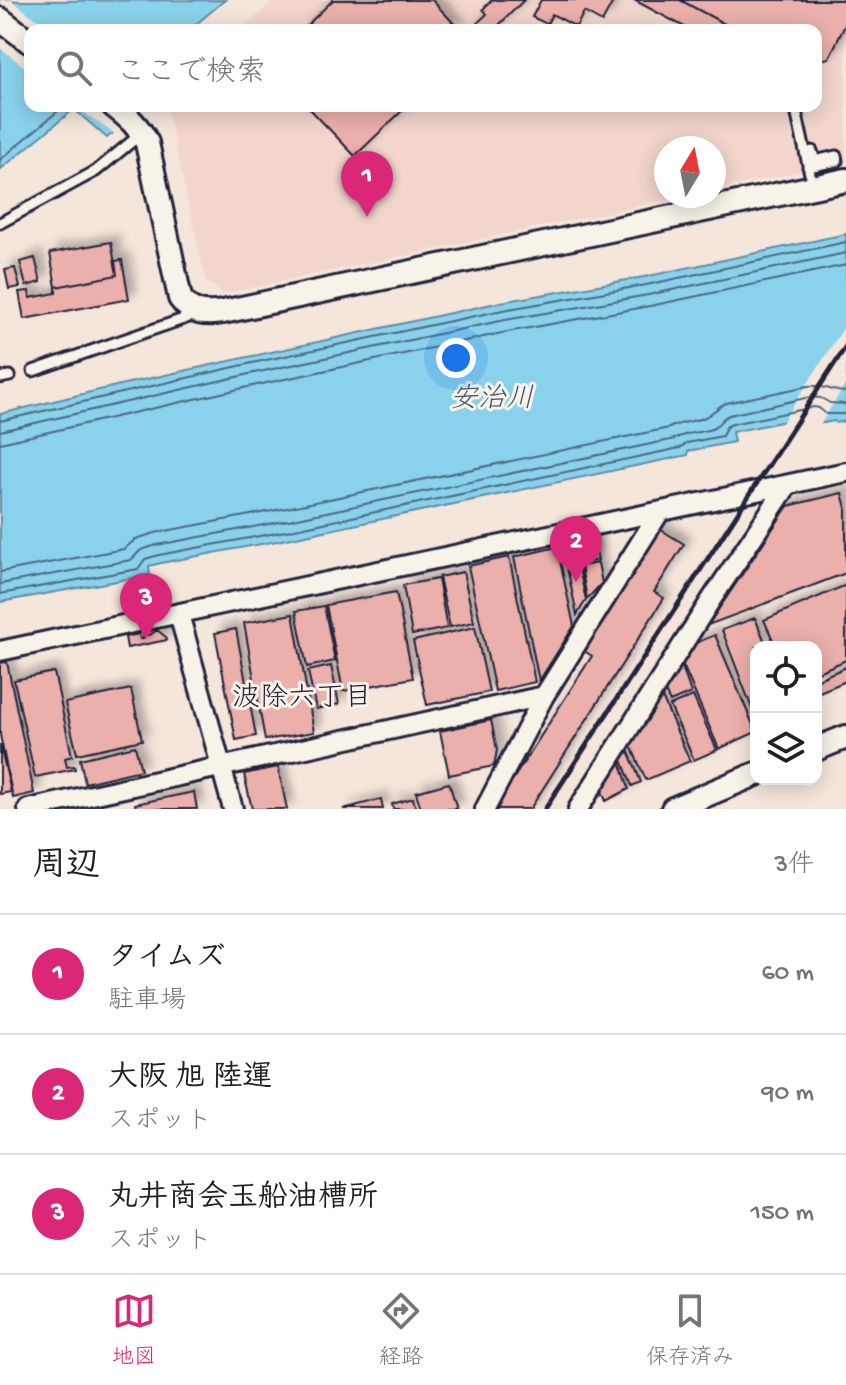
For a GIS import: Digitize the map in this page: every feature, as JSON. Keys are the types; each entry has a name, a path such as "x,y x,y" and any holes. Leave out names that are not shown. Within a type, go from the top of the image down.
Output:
{"street":[{"path":"0,19 24,37"},
{"path":"121,112 138,127 151,156 180,298 189,308 202,313 223,312 846,180"},
{"path":"0,651 846,472"},
{"path":"578,809 702,612 787,486"},
{"path":"485,809 544,696 659,513"},
{"path":"179,614 233,809"},
{"path":"28,809 544,696"},
{"path":"822,747 846,737"},
{"path":"673,809 704,803 750,777"}],"lane":[{"path":"796,112 809,170 837,161 836,156 815,161 812,151"},
{"path":"0,223 96,171 138,127"},
{"path":"33,371 202,313"}],"shaded area":[{"path":"274,0 846,0 846,162 726,187 726,136 654,136 654,203 223,294 206,282 167,112 822,112 822,24 248,24"}],"water":[{"path":"0,0 225,0 196,24 24,24 24,112 70,112 0,170"},
{"path":"77,112 139,112 107,138"},
{"name":"安治川","path":"846,234 846,421 818,424 815,415 732,432 734,442 688,451 688,455 161,563 149,566 150,575 0,602 0,414 501,302 644,277"}],"pier":[{"path":"0,0 11,0 43,24 24,24 24,66 0,48"},
{"path":"83,112 143,112 116,135"},
{"path":"846,324 846,384 818,428 814,426 813,419 780,426"}],"building":[{"path":"333,0 432,0 454,24 308,24"},
{"path":"492,0 524,0 500,24 476,24 487,14 483,9"},
{"path":"541,0 614,0 602,22 584,12 578,24 570,24 552,14 547,24 532,17"},
{"path":"634,0 680,0 725,24 679,24"},
{"path":"680,0 846,0 846,23 829,58 822,60 822,24 725,24"},
{"path":"313,112 401,112 355,156"},
{"path":"111,242 117,275 56,287 50,253"},
{"path":"35,258 41,282 26,286 20,262"},
{"path":"122,260 129,299 24,319 19,292 29,291 30,298 56,293 56,287 117,275 115,261"},
{"path":"15,268 20,287 9,289 5,270"},
{"path":"842,493 846,508 846,573 708,625 788,506"},
{"path":"658,528 684,544 654,592 664,598 530,809 494,809 592,656 581,649"},
{"path":"594,541 598,560 578,564 586,600 577,615 563,548"},
{"path":"557,547 574,626 539,681 514,557"},
{"path":"509,557 535,682 495,691 468,566"},
{"path":"598,563 602,583 587,599 581,566"},
{"path":"463,572 474,622 450,627 439,577"},
{"path":"438,579 447,628 412,635 403,585"},
{"path":"846,585 846,660 822,670 822,641 773,641 764,620"},
{"path":"396,592 413,678 343,691 326,605"},
{"path":"324,606 335,661 307,667 296,611"},
{"path":"293,614 314,732 265,740 244,623"},
{"path":"755,618 765,641 750,641 750,703 722,630"},
{"path":"475,627 489,692 427,705 413,641"},
{"path":"236,629 256,736 236,740 215,633"},
{"path":"157,630 167,640 127,648 125,637 139,634 143,639 144,634 150,635"},
{"path":"715,635 750,718 750,735 719,749 682,663 693,644"},
{"path":"7,662 34,793 13,798 0,735 0,663"},
{"path":"681,664 691,693 670,702 664,690"},
{"path":"331,666 339,704 316,709 308,671"},
{"path":"846,667 846,681 822,691 822,677"},
{"path":"54,672 72,756 65,758 67,767 74,766 75,769 35,777 14,680"},
{"path":"131,689 142,740 77,754 65,703"},
{"path":"661,695 690,761 646,780 630,744"},
{"path":"693,696 717,750 694,760 670,706"},
{"path":"491,720 497,750 494,766 449,775 440,731"},
{"path":"0,745 11,792 0,794"},
{"path":"135,746 141,770 85,783 80,759"},
{"path":"628,750 641,782 632,786 622,760"},
{"path":"620,761 629,789 606,801 601,789"},
{"path":"278,767 287,809 252,809 244,774"},
{"path":"449,783 457,809 421,809 416,792"},
{"path":"194,792 197,809 136,809 135,804"},
{"path":"413,798 416,809 393,809 392,804"},
{"path":"381,799 383,809 343,809"}],"railway":[{"path":"545,809 846,346"}],"place":[{"name":"タイムズ","path":"367,217"},
{"name":"大阪 旭 陸運","path":"576,582"},
{"name":"丸井商会玉船油槽所","path":"146,639"}],"district":[{"name":"波除六丁目","path":"302,699"}]}
